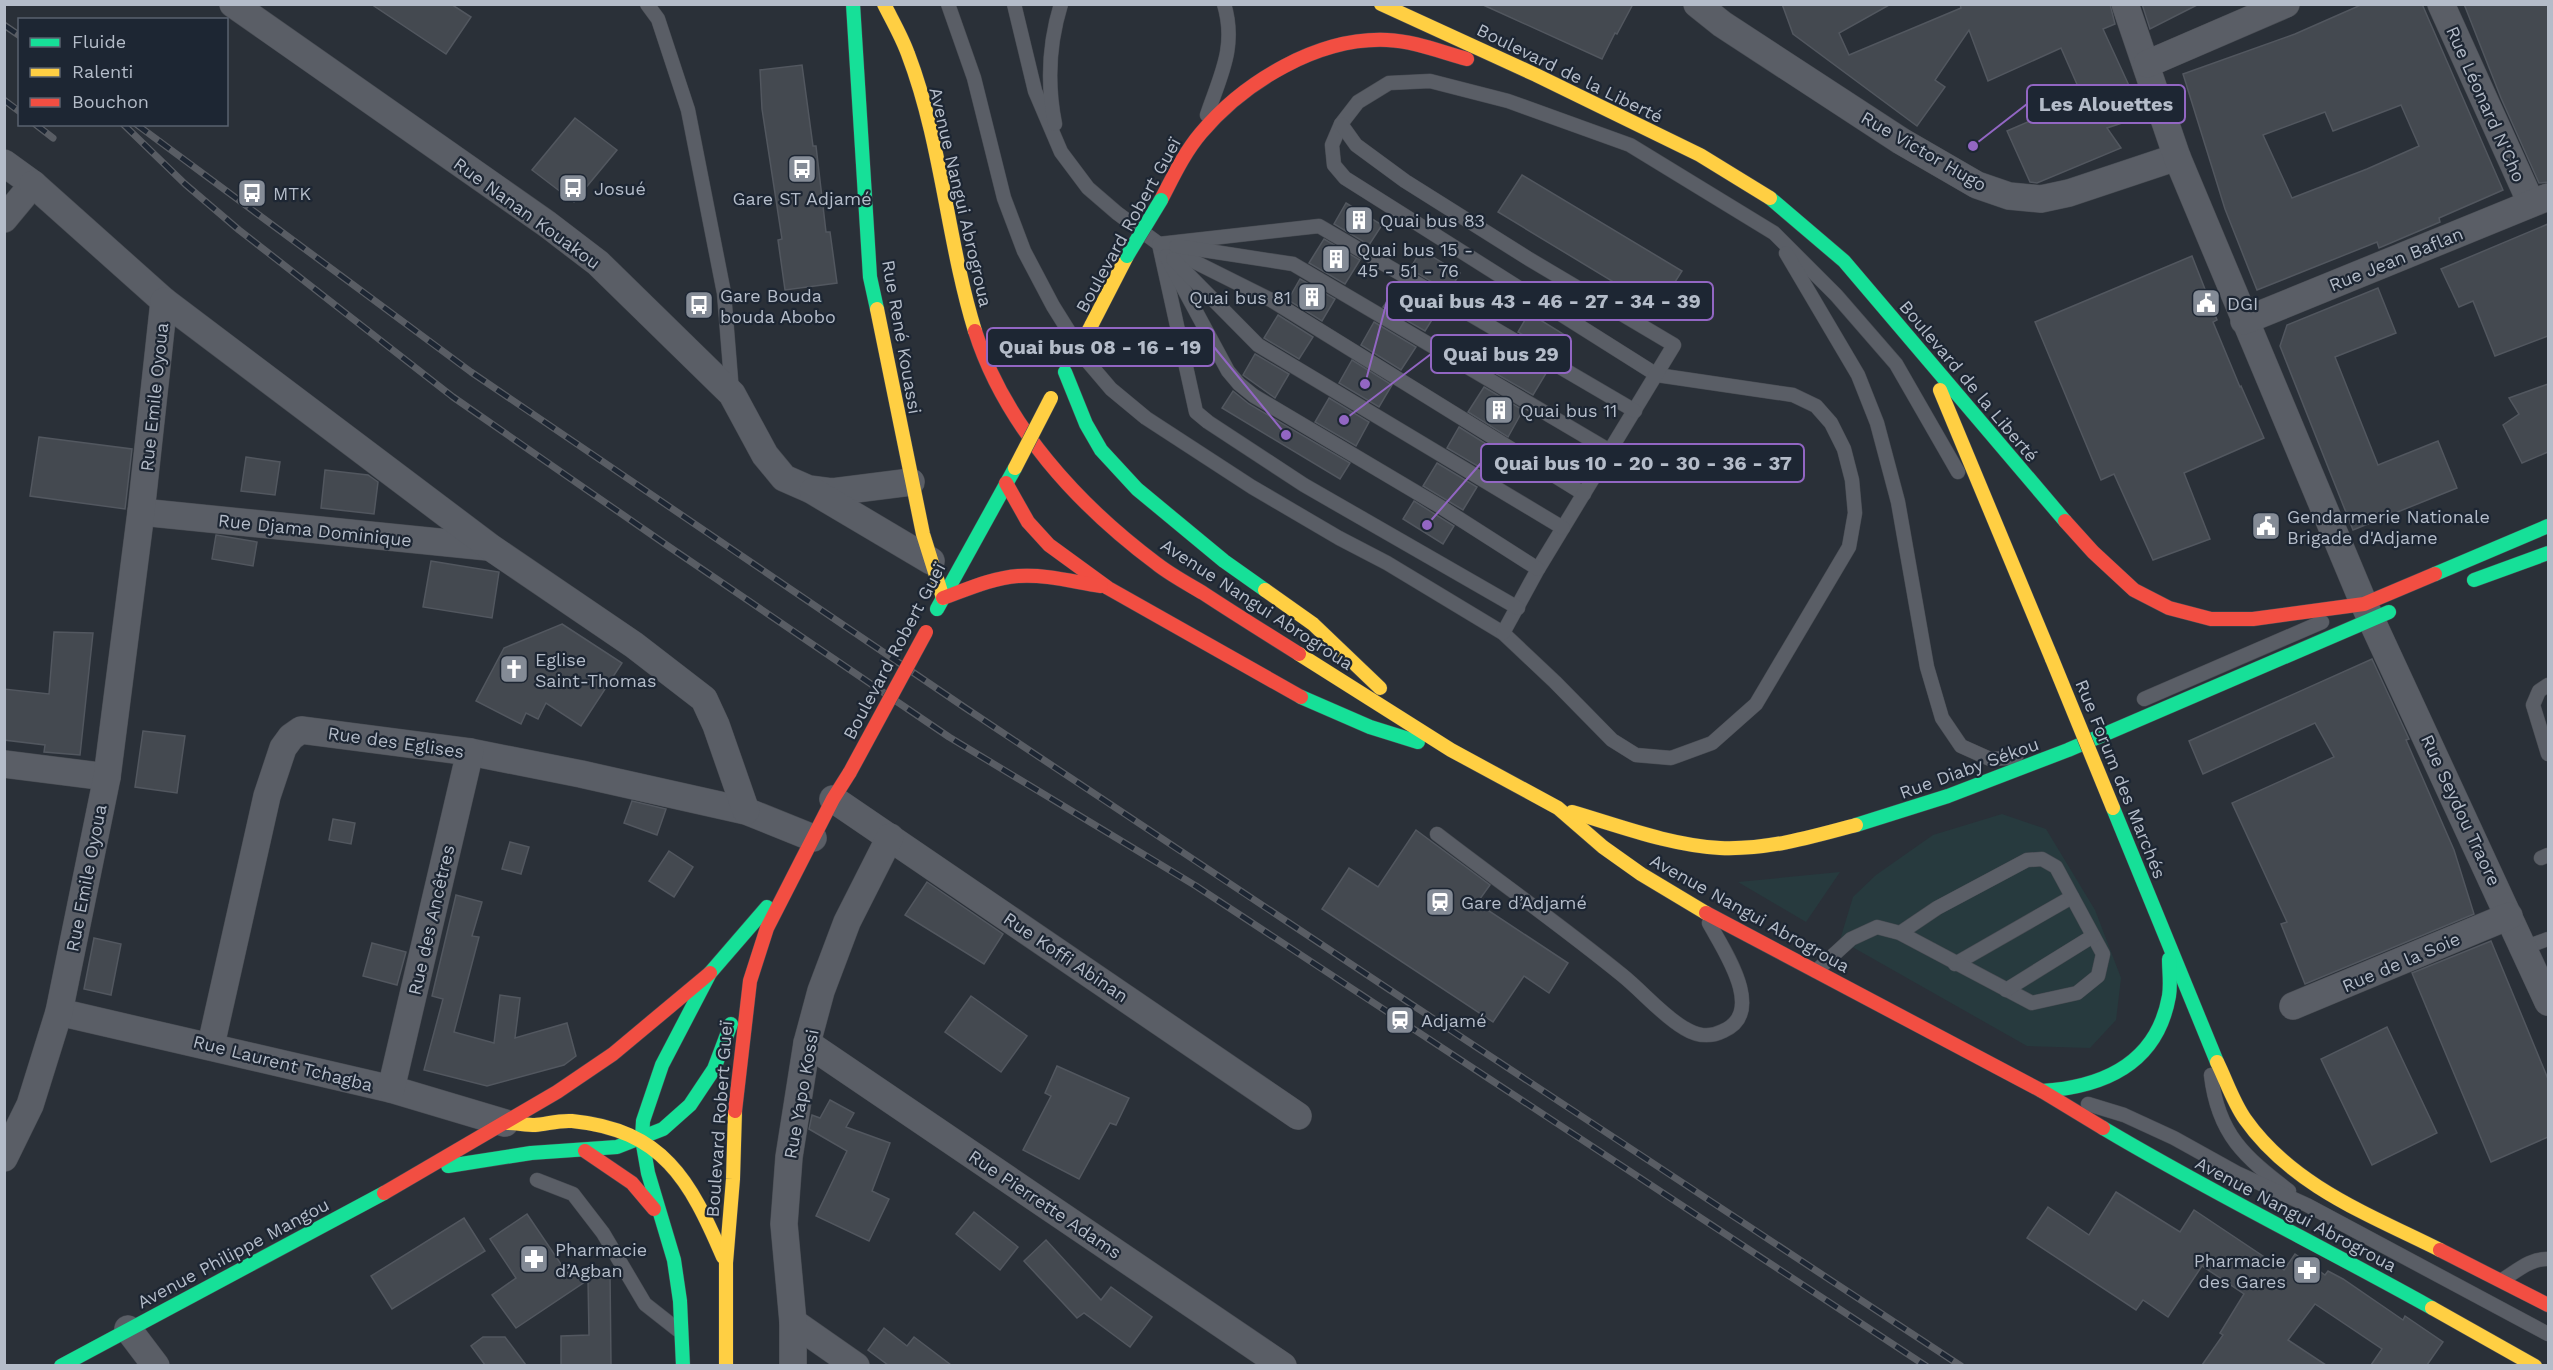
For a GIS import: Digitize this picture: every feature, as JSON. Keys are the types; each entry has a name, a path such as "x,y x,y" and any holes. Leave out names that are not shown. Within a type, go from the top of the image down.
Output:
{"main road":[{"name":"Rue René Kouassi","path":"853,4 870,277 911,482 943,598"},
{"name":"Avenue Nangui Abrogroua","path":"885,4 908,53 922,100 933,141 963,292 984,359 1006,403 1052,466 1101,518 1158,565 1451,750 1558,808 1622,860 1702,911 2042,1091 2159,1161 2336,1254 2535,1365"},
{"name":"Boulevard de la Liberté","path":"1382,4 1536,75 1700,155 1773,200 1844,261 2050,505 2093,552 2134,590 2169,608 2211,620 2368,611 2406,606"},
{"name":"Boulevard Robert Gueï","path":"726,1365 726,1263 733,1179 735,1093 750,981 767,928 833,799 850,772 1015,468 1127,256 1200,134 1230,105 1275,73 1312,55 1353,43 1388,40 1536,75"},
{"name":"Rue Forum des Marchés","path":"1928,361 2047,645 2207,1041 2244,1118 2272,1152 2314,1186"},
{"path":"1065,372 1086,424 1101,450 1137,489 1224,561 1313,624 1358,665 1418,728"},
{"path":"1006,483 1028,522 1048,545 1108,588"},
{"name":"Boulevard de la Liberté","path":"2368,611 2548,526"},
{"path":"2460,586 2548,553"},
{"path":"943,598 1017,576 1048,577 1108,588"},
{"name":"Avenue Nangui Abrogroua","path":"1108,588 1287,691 1370,727 1451,750"},
{"name":"Rue Diaby Sékou","path":"1558,808 1666,840 1721,848 1789,843 1892,815 2079,746 2368,611"},
{"name":"Boulevard Robert Gueï","path":"683,1365 674,1260 648,1173 642,1139 645,1112 662,1065 710,973 792,878"},
{"path":"2042,1091 2086,1086 2116,1073 2143,1053 2160,1029 2169,997 2170,945"},
{"name":"Avenue Philippe Mangou","path":"61,1365 422,1172 557,1092 613,1054 710,973"},
{"name":"Avenue Philippe Mangou","path":"422,1172 490,1158 559,1150 585,1151 617,1147 663,1130 690,1105 714,1069 750,981"},
{"path":"505,1123 534,1125 569,1120 604,1126 642,1139"},
{"name":"Boulevard Robert Gueï","path":"642,1139 676,1169 693,1191 726,1263"},
{"path":"585,1151 619,1171 647,1198 666,1230"},
{"name":"Avenue Nangui Abrogroua","path":"2314,1186 2548,1305"}],"street":[{"name":"Rue Nanan Kouakou","path":"233,4 547,224 598,263 732,394 765,456 784,478 809,489 832,492 911,482"},
{"name":"Rue Victor Hugo","path":"1696,4 1722,24 1901,141 1977,185 2009,196 2041,199 2068,193 2177,157"},
{"name":"Rue Seydou Traore","path":"2125,4 2177,157 2244,321 2368,611 2548,1002"},
{"path":"2147,64 2286,4"},
{"name":"Rue Léonard N'Cho","path":"2441,4 2540,200"},
{"path":"4,163 33,184 164,301"},
{"path":"4,219 33,184"},
{"name":"Rue Jean Baflan","path":"2244,321 2540,200"},
{"name":"Rue Emile Oyoua","path":"4,1158 30,1105 59,1012 106,777 141,512 164,301"},
{"name":"Rue Emile Oyoua","path":"164,301 490,547 634,645 704,699 716,725 746,811"},
{"path":"809,489 931,561"},
{"name":"Rue Djama Dominique","path":"141,512 490,547"},
{"name":"Rue des Eglises","path":"211,1046 267,796 284,748 291,737 302,730 470,752 746,811 813,838"},
{"name":"Rue des Ancêtres","path":"391,1089 470,752"},
{"path":"4,764 106,777"},
{"name":"Rue Koffi Abinan","path":"833,799 1298,1116"},
{"name":"Rue Yapo Kossi","path":"793,1365 794,1322 784,1224 789,1157 807,1043 821,991 847,922 890,837"},
{"name":"Rue de la Soie","path":"2293,1006 2509,916"},
{"name":"Rue Laurent Tchagba","path":"59,1012 391,1089 505,1123"},
{"name":"Rue Pierrette Adams","path":"807,1043 1283,1365"},
{"path":"794,1322 856,1365"},
{"path":"128,1329 156,1365"}],"lane":[{"path":"647,4 658,19 688,110 724,293 732,394"},
{"path":"948,4 974,78 1004,198 1024,251 1053,306 1088,362 1104,380 1146,418 1252,487 1503,633 1612,740 1636,755 1671,758 1712,743 1756,704 1849,547 1856,513 1852,480 1844,449 1831,423 1816,406 1793,395 1657,375 1345,178 1334,165 1332,145 1341,124 1358,102 1389,83 1430,81 1508,101 1630,145 1774,233 1836,295 1896,364 1965,486 2030,623 2047,645"},
{"path":"1014,4 1035,91 1061,153 1088,188 1159,244 1258,345 1563,528"},
{"path":"1061,153 1051,102 1050,61 1056,20 1062,4"},
{"path":"1200,134 1229,52 1228,18 1224,4"},
{"path":"1341,124 1356,145 1405,181 1529,259 1674,345 1538,568 1503,633"},
{"path":"1159,244 1319,226 1635,411"},
{"path":"1774,233 1858,375 1877,423 1898,502 1927,667 1942,718 1961,746 1990,759 2009,758 2031,749"},
{"path":"1159,244 1196,412 1304,485 1518,608"},
{"path":"1159,244 1293,264 1610,451"},
{"path":"1159,244 1271,300 1584,494"},
{"path":"1159,244 1228,371 1239,384 1254,396 1538,568"},
{"path":"2127,707 2368,611"},
{"path":"2548,685 2539,691 2533,705 2548,754"},
{"path":"2063,735 2095,721"},
{"path":"1437,834 1622,975 1683,1028 1704,1037 1725,1031 1738,1017 1743,999 1735,970 1702,911"},
{"path":"1816,971 1851,939 1877,927 1900,933 2032,1003 2077,993 2098,975 2103,954 2056,867 2042,860 2027,860 1937,908 1900,933"},
{"path":"1955,964 2072,897"},
{"path":"2006,990 2093,936"},
{"path":"2523,948 2548,939"},
{"path":"2207,1041 2214,1100 2230,1134 2249,1161 2307,1205"},
{"name":"Avenue Nangui Abrogroua","path":"2042,1091 2124,1115 2174,1138 2237,1173 2307,1205 2548,1334"},
{"path":"537,1180 573,1194 603,1233 645,1304 682,1333"},
{"path":"2501,1280 2544,1259 2548,1246"}],"green space":[{"path":"2002,814 2046,829 2095,910 2121,978 2116,1020 2090,1048 2027,1046 1840,940 1853,897 1876,875 1933,835"},
{"path":"1840,872 1806,922 1738,882"}],"building":[{"path":"371,4 451,4 471,17 446,54"},
{"path":"1481,4 1633,4 1602,59"},
{"path":"1782,4 1891,4 1839,33 1849,55 1961,8 1960,4 2110,4 2115,24 2103,29 2143,116 2107,128 2121,148 2037,183 2030,182 2007,131 2083,98 2061,48 1988,81 1969,30 1935,80 1945,87 1917,126 1793,34"},
{"path":"2142,4 2199,4 2150,29"},
{"path":"2363,4 2422,4 2503,190 2439,218 2440,222 2379,248 2377,242 2257,290 2225,209 2183,74 2295,34","holes":["2401,105 2419,146 2292,198 2263,135 2325,112 2333,131"]},
{"path":"2464,4 2548,4 2548,182 2539,183 2501,98"},
{"path":"802,65 813,146 816,146 826,232 830,232 837,283 785,290 778,240 782,239 762,109 760,70"},
{"path":"575,118 617,150 574,202 532,170"},
{"path":"1522,175 1682,271 1658,309 1498,212"},
{"name":"Quai bus 83","path":"1346,203 1382,225 1369,245 1334,224"},
{"path":"2548,224 2548,336 2495,356 2473,301 2459,307 2441,269"},
{"path":"1324,239 1360,260 1345,284 1309,263"},
{"path":"1421,250 1460,273 1449,292 1410,269"},
{"path":"2192,256 2217,320 2213,322 2264,438 2184,473 2210,539 2153,560 2114,474 2101,480 2035,322"},
{"name":"Quai bus 81","path":"1300,279 1335,299 1322,321 1288,300"},
{"path":"1400,284 1440,307 1425,331 1383,307"},
{"path":"2378,288 2396,333 2335,357 2378,465 2438,441 2457,488 2353,530 2280,346 2287,325"},
{"path":"1529,313 1568,337 1557,355 1518,332"},
{"path":"1278,315 1313,337 1299,359 1264,338"},
{"path":"1374,322 1416,347 1401,370 1361,345"},
{"path":"1508,347 1548,370 1533,395 1493,372"},
{"path":"1255,354 1289,374 1275,398 1243,375"},
{"path":"1352,360 1392,385 1379,407 1339,383"},
{"path":"2548,384 2548,452 2522,463 2503,425 2519,414 2509,398"},
{"path":"1484,387 1523,410 1508,437 1468,412"},
{"path":"1233,391 1249,404 1350,463 1340,479 1222,408"},
{"path":"1329,398 1369,422 1356,446 1315,422"},
{"path":"1459,427 1499,452 1486,471 1447,448"},
{"path":"39,437 132,449 125,509 30,496"},
{"path":"246,457 280,462 275,495 241,491"},
{"path":"1437,463 1477,487 1463,510 1423,486"},
{"path":"325,470 368,475 378,482 374,514 321,508"},
{"path":"1414,501 1454,526 1443,544 1403,519"},
{"path":"216,535 257,542 253,566 212,559"},
{"path":"431,561 499,572 492,618 423,607"},
{"path":"562,624 622,663 581,726 546,703 538,719 526,713 521,724 476,701 504,648"},
{"path":"54,632 93,633 80,755 44,752 45,745 4,740 4,689 49,694"},
{"path":"2372,659 2409,739 2406,740 2454,850 2474,914 2305,984 2281,924 2287,922 2232,803 2334,757 2315,723 2203,774 2189,741"},
{"path":"143,731 185,736 177,793 135,787"},
{"path":"632,801 666,809 657,835 624,823"},
{"path":"333,819 355,823 351,844 329,840"},
{"path":"1416,830 1490,885 1477,903 1568,963 1549,993 1524,976 1493,1022 1322,909 1349,868 1378,887"},
{"path":"510,842 529,847 521,874 502,869"},
{"path":"669,851 693,867 674,897 649,881"},
{"path":"927,882 1003,934 984,964 905,915"},
{"path":"456,895 482,902 472,936 479,937 454,1032 494,1043 500,995 520,998 515,1038 567,1023 576,1056 564,1065 487,1086 424,1070 443,999 432,996"},
{"path":"94,938 121,944 111,995 84,989"},
{"path":"2491,941 2548,1079 2548,1137 2491,1162 2412,973"},
{"path":"372,943 406,952 397,985 363,976"},
{"path":"971,996 1027,1036 1001,1072 945,1032"},
{"path":"2387,1027 2437,1133 2372,1165 2321,1059"},
{"path":"1057,1066 1129,1098 1116,1125 1110,1123 1079,1179 1023,1150 1051,1096 1045,1093"},
{"path":"830,1100 854,1113 846,1127 890,1143 872,1191 889,1199 869,1241 816,1216 847,1151 809,1129 812,1115 820,1118"},
{"path":"2116,1192 2180,1232 2194,1210 2284,1270 2295,1254 2325,1275 2328,1271 2343,1279 2403,1320 2405,1316 2443,1342 2427,1365 2371,1365 2382,1349 2315,1304 2288,1340 2326,1365 2202,1365 2223,1335 2220,1333 2244,1294 2202,1266 2168,1317 2143,1300 2136,1310 2027,1238 2048,1207 2089,1235"},
{"path":"974,1212 1018,1247 1000,1270 956,1234"},
{"path":"527,1214 567,1273 610,1272 611,1365 561,1365 561,1336 589,1335 588,1280 516,1328 492,1295 516,1278 490,1239"},
{"path":"464,1218 485,1251 392,1309 371,1276"},
{"path":"1046,1240 1101,1300 1111,1287 1152,1317 1130,1347 1084,1313 1077,1318 1024,1261"},
{"path":"884,1328 907,1346 914,1337 951,1365 888,1365 868,1350"},
{"path":"483,1337 505,1337 526,1365 485,1365 471,1346"}],"railway":[{"path":"4,25 18,35"},
{"path":"4,100 18,110"},
{"path":"38,126 53,138"},
{"path":"125,126 185,184 239,230 453,397 665,544 949,737 1196,886 1926,1366"},
{"path":"139,126 471,372 964,707 1961,1366"}],"traffic: fast":[{"path":"853,4 870,277 877,309"},
{"path":"1770,198 1844,261 2065,521"},
{"path":"1127,256 1161,200"},
{"path":"1065,372 1086,424 1101,450 1137,489 1224,561 1265,590"},
{"path":"937,609 1015,468"},
{"path":"2435,574 2548,526"},
{"path":"2474,580 2548,553"},
{"path":"1856,825 1948,796 2068,750 2389,612"},
{"path":"1301,697 1370,727 1418,742"},
{"path":"2113,808 2217,1062"},
{"path":"683,1366 680,1301 674,1260 648,1173 642,1139 643,1121 662,1065 710,973 767,907"},
{"path":"2042,1091 2064,1089 2106,1077 2124,1068 2140,1055 2153,1039 2163,1019 2170,991 2169,959"},
{"path":"448,1166 531,1153 617,1147 663,1129 690,1105 714,1069 731,1024"},
{"path":"2103,1128 2184,1175 2432,1308"},
{"path":"61,1366 384,1193"}],"traffic: slow":[{"path":"884,4 906,48 929,122 957,262 975,331"},
{"path":"1381,4 1536,75 1700,155 1770,198"},
{"path":"1091,326 1127,256"},
{"path":"877,309 923,534 943,598"},
{"path":"1075,356 1091,326"},
{"path":"1940,390 2052,659"},
{"path":"1015,468 1051,398"},
{"path":"1265,590 1313,624 1380,688"},
{"path":"1299,654 1451,750 1558,808 1603,847 1641,874 1706,913"},
{"path":"2052,659 2113,808"},
{"path":"1572,812 1663,839 1720,848 1772,845 1856,825"},
{"path":"2217,1062 2245,1119 2285,1163 2309,1181 2360,1211 2440,1250"},
{"path":"726,1366 726,1263 733,1179 735,1111"},
{"path":"507,1123 535,1125 572,1121 603,1126 629,1135 651,1148 685,1183 711,1229 723,1257"},
{"path":"2432,1308 2535,1366"}],"traffic: jam":[{"path":"1161,200 1179,165 1201,133 1238,97 1284,66 1335,46 1361,41 1387,40 1417,45 1467,59"},
{"path":"975,331 988,366 1025,431 1048,461 1099,516 1162,568 1299,654"},
{"path":"1006,483 1028,522 1049,545 1108,588 1301,697"},
{"path":"2065,521 2093,552 2134,590 2169,608 2211,619 2253,619 2364,604 2435,574"},
{"path":"943,598 989,581 1018,576 1049,577 1101,586"},
{"path":"850,772 926,632"},
{"path":"735,1111 750,981 767,928 833,799 850,772"},
{"path":"1706,913 2042,1091 2103,1128"},
{"path":"384,1193 557,1092 613,1054 710,973"},
{"path":"585,1151 632,1183 654,1209"},
{"path":"2440,1250 2548,1305"}],"place":[{"name":"Les Alouettes","path":"1973,146"},
{"name":"Gare ST Adjamé","path":"802,169"},
{"name":"Josué","path":"573,188"},
{"name":"MTK","path":"252,193"},
{"name":"Quai bus 83","path":"1359,220"},
{"name":"Quai bus 15 - 45 - 51 - 76","path":"1336,259"},
{"name":"Quai bus 81","path":"1312,297"},
{"name":"DGI","path":"2206,303"},
{"name":"Gare Bouda bouda Abobo","path":"699,305"},
{"name":"Quai bus 43 - 46 - 27 - 34 - 39","path":"1365,384"},
{"name":"Quai bus 11","path":"1499,410"},
{"name":"Quai bus 29","path":"1344,420"},
{"name":"Quai bus 08 - 16 - 19","path":"1286,435"},
{"name":"Quai bus 10 - 20 - 30 - 36 - 37","path":"1427,525"},
{"name":"Gendarmerie Nationale Brigade d'Adjame","path":"2266,526"},
{"name":"Eglise Saint-Thomas","path":"514,669"},
{"name":"Gare d’Adjamé","path":"1440,902"},
{"name":"Adjamé","path":"1400,1020"},
{"name":"Pharmacie d’Agban","path":"534,1259"},
{"name":"Pharmacie des Gares","path":"2307,1270"}]}
